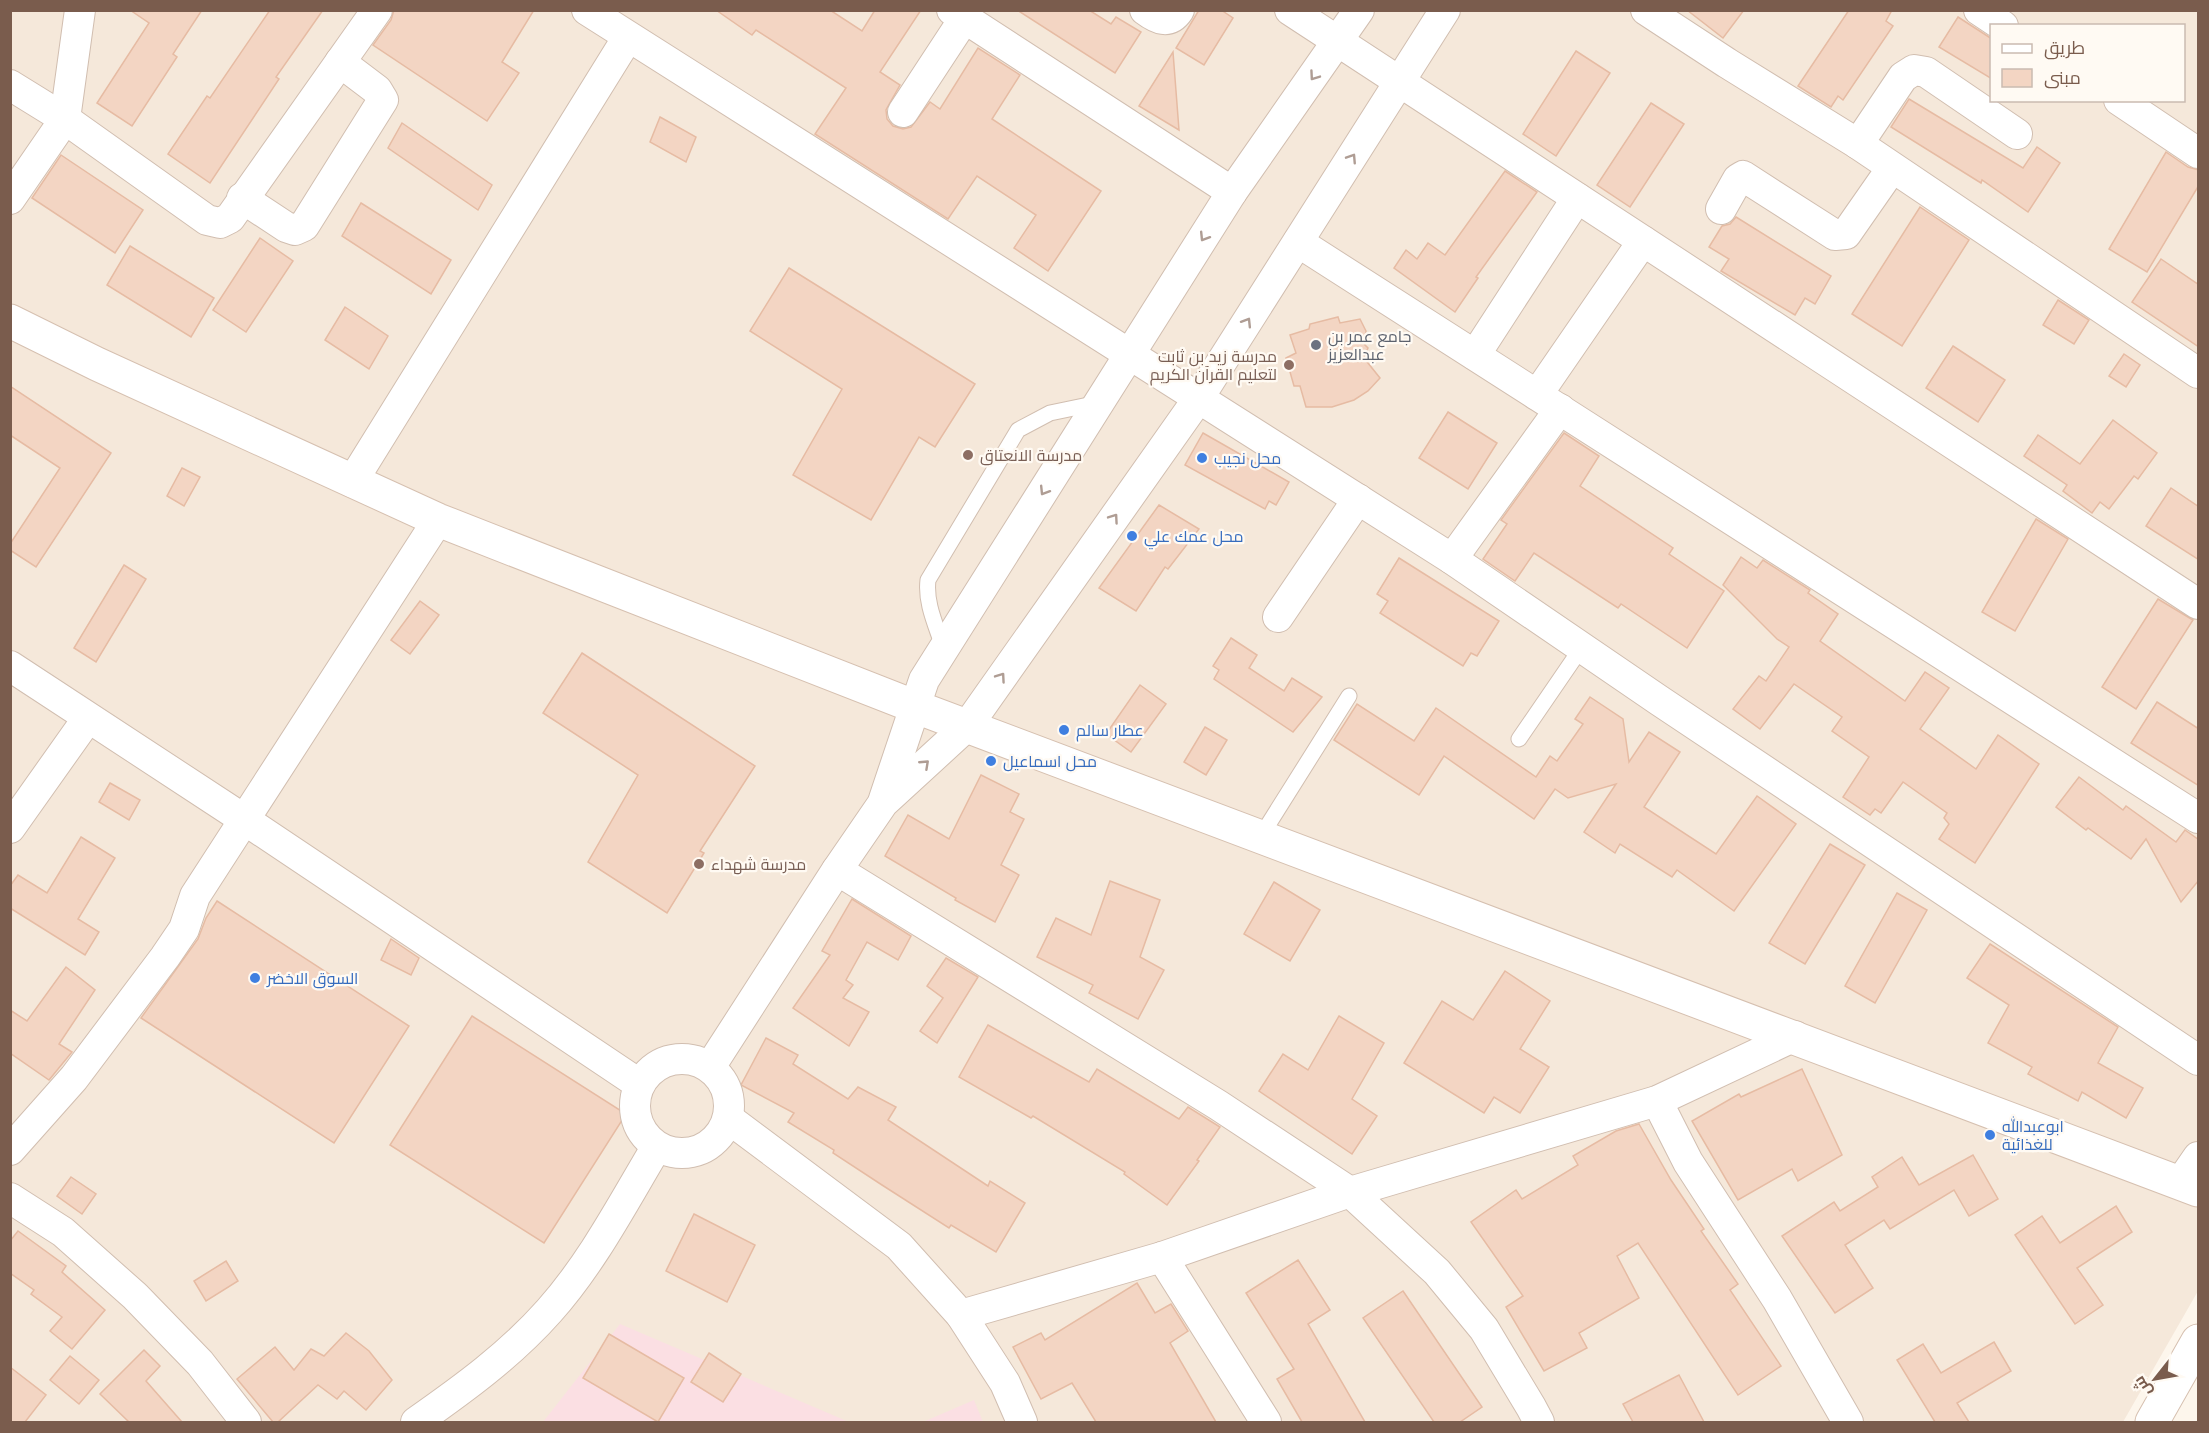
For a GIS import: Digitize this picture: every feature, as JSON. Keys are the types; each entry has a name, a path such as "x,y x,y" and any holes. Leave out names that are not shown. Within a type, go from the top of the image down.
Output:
{"street":[{"path":"10,199 65,119 80,10"},
{"path":"10,85 65,119 207,220 220,223 230,218 377,10"},
{"path":"587,10 1452,558 2199,1060"},
{"path":"1145,10 1156,18 1167,20 1175,17 1179,10"},
{"path":"1290,10 2199,604"},
{"path":"883,803 924,680 1232,192 1359,10"},
{"path":"710,1067 883,803 968,725 1198,399 1445,10"},
{"path":"1647,10 1727,63 1858,144 2199,373"},
{"path":"1979,10 2000,24"},
{"path":"903,112 958,15 1232,192"},
{"path":"352,482 628,37"},
{"path":"242,198 286,227 295,230 304,226 383,100 377,90 340,62"},
{"path":"1858,144 1903,77 1914,70 1926,72 2017,134"},
{"path":"2122,102 2199,153"},
{"path":"1721,209 1738,179 1743,176 1835,235 1846,234 1892,168"},
{"path":"1475,355 1577,198"},
{"path":"1452,558 1548,402 1642,241"},
{"path":"1298,242 2199,818"},
{"path":"10,321 97,364 438,520 916,706 1795,1036 2189,1187 2199,1157"},
{"path":"1278,617 1358,499"},
{"path":"10,1150 74,1078 165,957 184,928 195,896 438,520"},
{"path":"10,666 245,820 639,1084"},
{"path":"10,828 88,718"},
{"path":"837,870 1218,1105 1350,1192 1437,1272 1477,1321 1539,1422"},
{"path":"961,1316 1162,1257 1350,1192 1657,1101 1795,1036"},
{"path":"684,1058 710,1067 728,1090 729,1119 713,1144 685,1155 656,1148 639,1130 635,1115 633,1107 639,1084 658,1064 684,1058"},
{"path":"1657,1101 1688,1162 1777,1299 1848,1422"},
{"path":"729,1119 899,1246 961,1316 1005,1383 1022,1422"},
{"path":"416,1422 489,1370 549,1311 587,1260 656,1148"},
{"path":"10,1198 63,1232 135,1296 200,1363 246,1422"},
{"path":"1162,1257 1266,1422"},
{"path":"2152,1422 2199,1341"}],"lane":[{"path":"944,650 928,598 928,580 1018,430 1050,412 1099,403"},
{"path":"1519,739 1582,647"},
{"path":"1261,836 1349,696"}],"shaded area":[{"path":"10,11 2198,11 2198,1291 2123,1422 11,1422"},
{"path":"620,1324 849,1422 543,1422"},
{"path":"974,1400 983,1422 923,1422"}],"building":[{"path":"130,10 202,10 173,54 177,57 132,126 97,103 149,23"},
{"path":"270,10 323,10 276,77 279,79 210,183 168,154 207,96 210,98"},
{"path":"394,10 534,10 502,62 519,73 487,121 373,45 391,20"},
{"path":"716,10 830,10 862,31 875,10 921,10 880,72 900,85 886,110 887,119 893,126 903,129 911,127 930,102 940,109 978,48 1020,75 992,119 1101,191 1048,271 1014,248 1036,215 977,176 948,219 815,134 846,88 756,30 752,35"},
{"path":"1017,10 1089,10 1111,24 1116,17 1141,32 1115,73"},
{"path":"1199,10 1221,10 1233,18 1204,65 1176,48"},
{"path":"1687,10 1744,10 1723,38"},
{"path":"1849,10 1892,10 1886,21 1893,26 1843,100 1838,96 1831,107 1798,86"},
{"path":"1958,17 1990,38 1990,78 1939,47"},
{"path":"1576,51 1610,73 1556,156 1523,134"},
{"path":"1173,52 1179,130 1139,106"},
{"path":"1909,99 2023,168 2037,147 2060,163 2028,212 1982,180 1981,183 1891,127"},
{"path":"1651,103 1684,124 1630,207 1597,185"},
{"path":"660,117 696,137 686,162 650,142"},
{"path":"402,123 492,185 478,210 388,148"},
{"path":"2166,152 2188,167 2199,170 2199,185 2147,272 2109,249"},
{"path":"61,155 143,210 115,253 32,198"},
{"path":"1505,171 1537,192 1476,277 1478,278 1455,312 1394,268 1406,250 1417,259 1428,243 1445,255"},
{"path":"361,203 451,260 431,294 342,236"},
{"path":"1920,207 1969,240 1902,346 1852,314"},
{"path":"1736,217 1831,276 1815,304 1805,298 1795,315 1721,271 1729,259 1709,247 1722,226 1730,224"},
{"path":"260,238 293,261 246,332 213,310"},
{"path":"130,246 214,298 191,337 107,285"},
{"path":"2161,259 2199,285 2199,347 2132,302"},
{"path":"789,268 975,384 935,447 919,437 871,520 793,475 842,389 750,331"},
{"path":"2058,300 2089,320 2074,344 2043,325"},
{"path":"345,307 388,336 369,369 325,340"},
{"path":"1338,317 1340,323 1360,319 1366,331 1364,344 1368,348 1364,358 1380,378 1368,391 1354,400 1332,407 1306,407 1300,386 1294,386 1286,358 1296,353 1290,335 1309,329 1310,324"},
{"path":"1953,346 2005,380 1978,422 1926,388"},
{"path":"2124,354 2140,365 2126,387 2109,376"},
{"path":"10,386 111,453 36,567 10,550 10,544 60,468 10,435"},
{"path":"1448,412 1497,443 1468,489 1419,458"},
{"path":"2113,420 2157,453 2138,479 2134,476 2109,509 2100,502 2092,513 2063,491 2067,485 2024,456 2038,435 2080,464"},
{"path":"1203,433 1289,482 1276,505 1269,501 1265,509 1185,465"},
{"path":"1564,433 1599,456 1580,486 1673,548 1669,554 1724,591 1687,648 1621,604 1618,608 1534,553 1515,581 1483,559 1507,524 1501,520"},
{"path":"182,468 200,477 184,506 167,496"},
{"path":"2171,488 2199,507 2199,560 2146,526"},
{"path":"1159,505 1199,529 1168,569 1165,567 1136,611 1099,588"},
{"path":"2036,519 2068,539 2015,631 1982,612"},
{"path":"1741,557 1757,568 1763,560 1810,590 1808,593 1838,614 1820,641 1905,701 1925,672 1949,688 1920,729 1976,769 1998,735 2039,764 1975,863 1939,839 1949,824 1944,818 1947,813 1903,782 1881,813 1875,809 1870,815 1843,797 1869,757 1832,731 1842,717 1794,684 1760,729 1733,709 1759,676 1766,681 1789,647 1777,639 1723,585"},
{"path":"1399,558 1499,621 1477,656 1471,653 1463,666 1380,613 1388,601 1377,594"},
{"path":"124,565 146,579 96,662 74,648"},
{"path":"2158,599 2193,620 2136,709 2102,687"},
{"path":"420,601 439,615 410,654 391,640"},
{"path":"1231,638 1257,655 1249,668 1284,691 1292,678 1322,697 1293,732 1214,679 1219,670 1213,666"},
{"path":"582,653 755,766 700,851 704,853 667,913 588,862 638,775 543,713"},
{"path":"1140,685 1166,704 1131,752 1106,734"},
{"path":"1590,697 1623,719 1629,762 1649,732 1680,752 1644,807 1716,854 1757,796 1796,824 1734,911 1677,870 1672,877 1620,844 1615,853 1584,832 1616,784 1568,798 1555,789 1534,819 1444,756 1419,795 1334,740 1357,704 1414,741 1436,708 1536,777 1550,756 1557,761 1583,724 1575,719"},
{"path":"2157,702 2199,729 2199,786 2131,743"},
{"path":"1205,727 1227,740 1206,775 1184,762"},
{"path":"981,775 1019,794 1010,812 1024,819 1001,865 1019,875 995,922 885,856 908,815 949,839"},
{"path":"2079,777 2123,810 2126,806 2176,842 2185,830 2199,840 2199,880 2181,902 2146,839 2131,859 2088,828 2086,830 2056,807"},
{"path":"110,783 140,800 129,820 99,802"},
{"path":"81,837 115,858 78,919 99,932 85,955 10,908 10,886 18,875 47,893"},
{"path":"1830,844 1865,865 1805,964 1769,943"},
{"path":"1110,881 1160,900 1140,957 1164,970 1138,1019 1089,993 1093,985 1037,957 1056,918 1091,935"},
{"path":"1274,882 1320,910 1290,961 1244,934"},
{"path":"1897,893 1927,910 1875,1003 1845,986"},
{"path":"852,899 911,936 898,960 867,942 846,980 853,985 843,998 869,1012 849,1046 793,1008 830,955 822,951"},
{"path":"217,901 409,1026 334,1143 141,1018 198,939 206,918"},
{"path":"391,939 419,958 411,975 381,960"},
{"path":"1990,944 2118,1027 2098,1063 2143,1088 2126,1118 2082,1092 2078,1101 2028,1074 2032,1067 1988,1043 2009,1005 1967,978"},
{"path":"946,958 978,977 937,1043 920,1031 943,998 927,986"},
{"path":"66,967 95,990 59,1044 72,1052 49,1080 10,1053 10,1010 27,1021"},
{"path":"1505,971 1550,1001 1520,1049 1549,1067 1520,1113 1494,1097 1484,1113 1404,1063 1442,1001 1473,1020"},
{"path":"472,1016 626,1114 544,1243 390,1145"},
{"path":"1339,1016 1384,1043 1352,1099 1377,1116 1352,1154 1259,1091 1283,1054 1308,1070"},
{"path":"988,1025 1089,1082 1097,1069 1179,1119 1188,1107 1220,1127 1167,1205 1124,1174 1125,1172 1033,1116 1031,1118 959,1077"},
{"path":"766,1038 798,1055 793,1064 848,1099 858,1087 896,1107 888,1120 988,1186 990,1181 1025,1203 996,1252 951,1225 949,1228 833,1153 834,1150 788,1122 794,1113 741,1085"},
{"path":"1802,1069 1842,1155 1798,1181 1792,1169 1738,1200 1692,1121 1739,1094 1741,1097"},
{"path":"1639,1124 1671,1180 1704,1229 1701,1231 1738,1284 1730,1290 1781,1366 1738,1395 1638,1243 1617,1256 1639,1298 1579,1333 1587,1348 1544,1371 1506,1307 1523,1296 1471,1222 1516,1190 1522,1199 1578,1165 1573,1156 1616,1131"},
{"path":"1973,1155 1998,1199 1969,1216 1954,1190 1890,1229 1884,1220 1845,1245 1873,1288 1835,1313 1782,1236 1834,1202 1840,1211 1878,1187 1872,1177 1902,1157 1919,1185"},
{"path":"71,1177 96,1194 82,1214 57,1196"},
{"path":"2116,1206 2132,1232 2077,1268 2103,1305 2075,1324 2015,1235 2042,1216 2060,1243"},
{"path":"694,1214 755,1245 727,1302 666,1271"},
{"path":"18,1231 66,1266 62,1272 105,1310 72,1349 50,1331 62,1317 31,1294 34,1290 10,1273 10,1241"},
{"path":"1298,1260 1330,1310 1308,1324 1365,1422 1302,1422 1277,1379 1294,1369 1246,1293"},
{"path":"226,1261 238,1281 206,1301 194,1281"},
{"path":"1137,1283 1155,1313 1171,1304 1188,1331 1170,1343 1216,1422 1096,1422 1072,1383 1041,1399 1013,1347 1041,1333 1045,1340"},
{"path":"1403,1291 1482,1407 1460,1422 1434,1422 1363,1318"},
{"path":"346,1333 369,1351 392,1380 366,1410 344,1391 337,1399 318,1385 278,1422 273,1422 237,1379 275,1347 294,1370 311,1349 324,1356"},
{"path":"609,1334 684,1378 658,1422 583,1378"},
{"path":"1994,1342 2011,1371 1957,1403 1969,1422 1935,1422 1897,1360 1923,1344 1941,1373"},
{"path":"144,1350 160,1366 146,1381 182,1422 129,1422 100,1394"},
{"path":"709,1353 741,1374 723,1402 691,1382"},
{"path":"70,1356 99,1380 79,1404 50,1380"},
{"path":"10,1367 46,1395 25,1422 10,1422"},
{"path":"1679,1375 1704,1422 1633,1422 1623,1404"}],"place":[{"name":"جامع عمر بن عبدالعزيز","path":"1316,345"},
{"name":"مدرسة زيد بن ثابت لتعليم القرآن الكريم","path":"1289,365"},
{"name":"مدرسة الانعتاق","path":"968,455"},
{"name":"محل نجيب","path":"1202,458"},
{"name":"محل عمك علي","path":"1132,536"},
{"name":"عطار سالم","path":"1064,730"},
{"name":"محل اسماعيل","path":"991,761"},
{"name":"مدرسة شهداء","path":"699,864"},
{"name":"السوق الاخضر","path":"255,978"},
{"name":"ابوعبدالله للغذائية","path":"1990,1135"}]}
